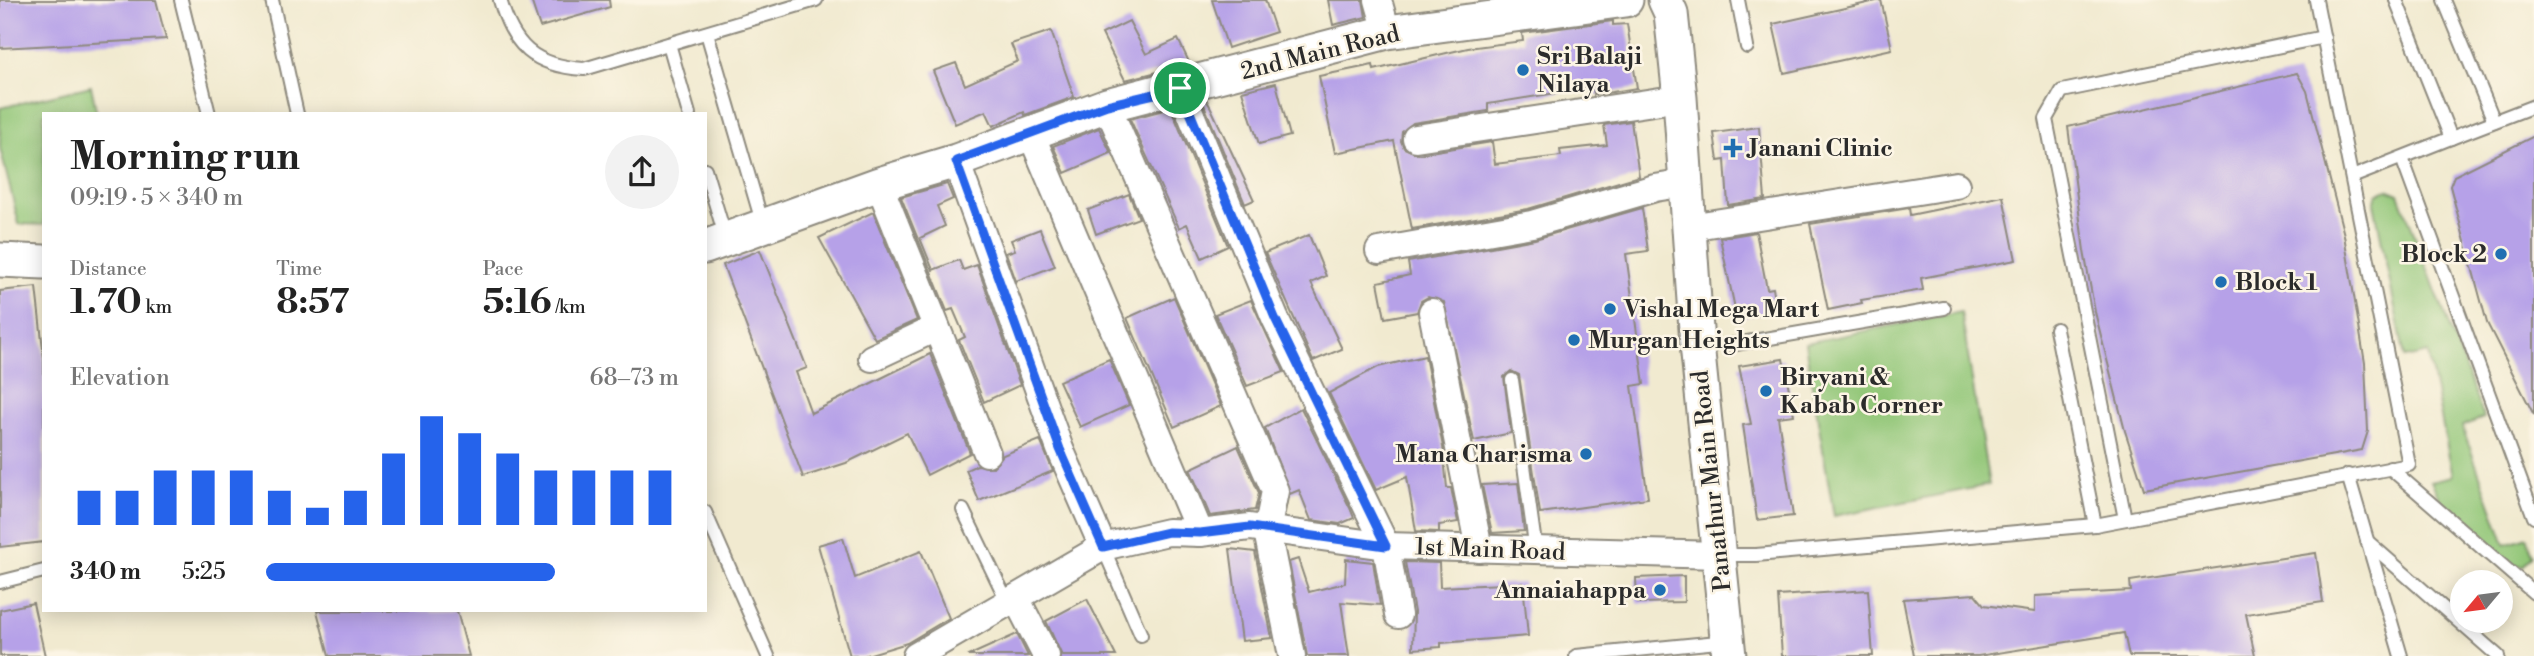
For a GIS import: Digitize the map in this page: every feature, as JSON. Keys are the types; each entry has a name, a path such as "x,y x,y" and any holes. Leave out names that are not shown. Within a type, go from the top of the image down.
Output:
{"street":[{"path":"1378,0 1387,32"},
{"name":"2nd Main Road","path":"716,243 879,184 956,161 1107,105 1387,32 1626,0"},
{"name":"Panathur Main Road","path":"1673,4 1697,344 1729,648"},
{"path":"1180,88 1275,318 1386,546 1398,615"},
{"path":"1416,138 1680,98"},
{"path":"1107,105 1275,491 1267,531 1292,656"},
{"path":"1031,134 1200,533"},
{"path":"956,161 1060,449 1103,547"},
{"path":"1379,251 1532,224 1655,188 1686,183"},
{"path":"879,184 987,453"},
{"path":"1689,227 1956,185"},
{"path":"0,260 42,262"},
{"path":"1432,312 1479,548"},
{"path":"872,358 936,328"},
{"name":"1st Main Road","path":"916,656 1103,547 1168,532 1200,533 1250,527 1386,546 1720,555"},
{"path":"1012,600 1046,656"}],"lane":[{"path":"181,0 209,112"},
{"path":"272,0 297,112"},
{"path":"500,0 509,30 531,53 557,65 584,69 816,0"},
{"path":"1738,0 1747,47"},
{"path":"1720,555 1756,555 2095,525 2409,465 2316,0"},
{"path":"2396,0 2451,138"},
{"path":"2444,0 2494,121"},
{"path":"707,33 763,226"},
{"path":"2125,519 2046,119 2063,91 2324,37"},
{"path":"669,44 688,112"},
{"path":"2352,177 2534,106"},
{"path":"2402,158 2529,484 2534,517"},
{"path":"707,182 716,243"},
{"path":"1730,345 1944,308"},
{"path":"2056,329 2095,525"},
{"path":"1511,380 1536,551"},
{"path":"2390,468 2534,593"},
{"path":"2348,475 2401,656"},
{"path":"963,510 1012,600"},
{"path":"707,517 768,656"},
{"path":"2367,540 2498,656"},
{"path":"1103,547 1141,635"},
{"path":"0,582 42,572"},
{"path":"1576,656 1729,648"}],"green space":[{"path":"91,86 97,112 42,112 42,225 19,224 0,148 0,108"},
{"path":"2387,189 2399,194 2484,418 2462,426 2505,544 2527,537 2533,555 2523,566 2514,565 2441,501 2431,481 2453,476 2428,353 2405,358 2374,203 2377,194"},
{"path":"1961,312 1989,485 1834,516 1805,343"}],"building":[{"path":"0,0 156,0 166,39 0,48"},
{"path":"531,0 609,0 610,7 540,27"},
{"path":"1212,0 1265,0 1276,32 1228,48"},
{"path":"1328,0 1363,0 1366,17 1333,25"},
{"path":"1881,0 1892,49 1784,73 1773,24"},
{"path":"1129,21 1146,54 1178,39 1190,64 1125,80 1102,34"},
{"path":"1613,21 1613,25 1627,24 1637,88 1594,94 1593,87 1488,104 1488,111 1413,123 1402,132 1401,141 1404,148 1418,154 1492,142 1495,164 1561,156 1560,150 1607,145 1604,125 1631,121 1639,176 1528,209 1412,229 1394,141 1335,153 1319,76 1373,65 1374,70 1468,48 1523,41 1522,33"},
{"path":"1051,31 1074,97 1025,115 1024,112 993,126 986,111 955,124 933,71 956,63 965,85 1018,61 1011,44"},
{"name":"Block 1","path":"2297,73 2307,91 2344,235 2365,363 2368,431 2362,450 2144,489 2125,431 2095,312 2068,127"},
{"path":"1276,83 1290,136 1259,144 1242,91"},
{"path":"1206,99 1254,200 1245,204 1202,100"},
{"path":"1171,108 1228,246 1202,258 1187,224 1179,228 1130,119"},
{"path":"1759,127 1765,199 1728,205 1725,160 1718,161 1714,133"},
{"path":"1099,128 1111,153 1065,173 1053,146"},
{"name":"Block 2","path":"2534,136 2534,415 2487,323 2450,186 2454,176"},
{"path":"947,184 953,199 937,206 945,226 920,238 933,270 959,260 963,270 977,265 1020,385 984,402 959,340 965,337 953,309 947,311 901,197"},
{"path":"1129,194 1139,218 1096,234 1088,210"},
{"path":"2003,196 2016,260 1921,278 1923,290 1861,300 1862,303 1828,310 1810,224 1909,208 1910,215"},
{"path":"1642,208 1648,251 1626,254 1644,384 1632,386 1648,498 1540,513 1519,375 1511,371 1504,377 1511,433 1474,441 1444,302 1428,297 1421,301 1417,312 1385,318 1378,282 1410,275 1408,262 1535,239"},
{"path":"873,212 917,320 875,339 819,238"},
{"path":"1040,229 1055,266 1016,281 1006,253 1015,250 1011,240"},
{"path":"1756,232 1767,289 1773,288 1777,312 1737,318 1720,238"},
{"path":"1309,235 1326,276 1311,283 1342,349 1313,361 1265,253"},
{"path":"760,250 807,368 796,372 811,413 930,354 970,453 927,475 907,433 846,463 803,477 723,265"},
{"path":"36,287 42,340 42,542 0,547 0,291"},
{"path":"1174,297 1221,406 1174,427 1127,318"},
{"path":"1251,300 1284,372 1247,386 1215,314"},
{"path":"1425,356 1443,447 1447,488 1451,488 1458,522 1439,525 1439,532 1416,531 1407,477 1376,490 1329,393 1378,367"},
{"path":"1109,359 1129,405 1080,427 1059,381"},
{"path":"1783,359 1794,415 1778,417 1793,516 1757,520 1743,425 1751,424 1739,366"},
{"path":"1301,408 1354,518 1340,524 1311,520 1299,490 1290,494 1265,428"},
{"path":"1040,440 1053,471 979,501 966,470 977,465 993,467 1003,455"},
{"path":"1238,446 1259,493 1255,510 1210,516 1190,469"},
{"path":"1518,483 1524,531 1492,533 1482,485"},
{"path":"843,538 855,578 921,551 949,618 907,643 864,656 850,656 818,545"},
{"path":"1230,549 1255,552 1272,638 1242,641"},
{"path":"2316,553 2323,602 2246,614 2255,656 2129,656 2124,633 1978,656 1914,656 1903,599 1975,594 1984,605 2035,612 2035,596 2131,591 2130,581"},
{"path":"1298,559 1309,592 1345,583 1346,559 1373,562 1380,605 1341,602 1349,656 1307,656 1289,562"},
{"path":"1405,562 1439,563 1440,587 1523,583 1528,636 1441,643 1441,647 1413,649 1414,612"},
{"name":"Annaiahappa","path":"1684,576 1684,602 1637,603 1636,578"},
{"path":"1868,590 1873,656 1782,656 1778,596"},
{"path":"1087,599 1116,656 1062,656 1046,621"},
{"path":"33,603 45,656 0,656 0,610"},
{"path":"317,612 457,612 469,656 329,656"},
{"path":"1017,634 1028,656 968,656"}],"place":[{"name":"Sri Balaji Nilaya","path":"1523,70"},
{"name":"Janani Clinic","path":"1733,148"},
{"name":"Block 2","path":"2501,254"},
{"name":"Block 1","path":"2221,282"},
{"name":"Vishal Mega Mart","path":"1610,309"},
{"name":"Murgan Heights","path":"1574,340"},
{"name":"Biryani & Kabab Corner","path":"1766,391"},
{"name":"Mana Charisma","path":"1586,454"},
{"name":"Annaiahappa","path":"1660,590"}],"route":[{"path":"1180,88 1275,318 1386,546 1250,527 1200,533 1168,532 1103,547 1060,449 956,161 1107,105 1180,88"}]}
